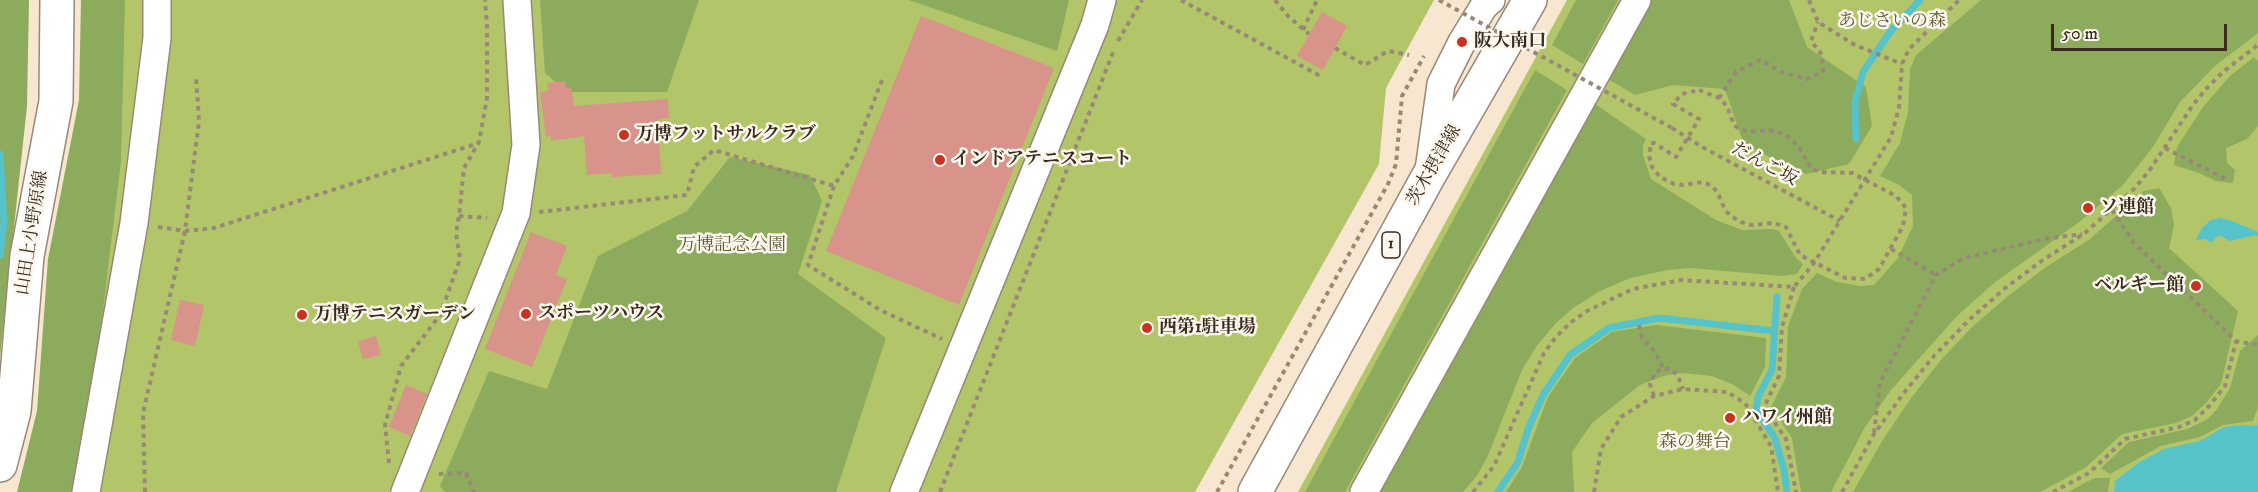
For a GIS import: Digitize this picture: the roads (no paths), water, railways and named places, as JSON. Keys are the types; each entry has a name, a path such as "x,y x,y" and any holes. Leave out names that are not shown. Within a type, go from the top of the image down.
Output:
{"main road":[{"name":"山田上小野原線","path":"0,465 14,411 27,256 56,101 57,0"},
{"name":"茨木摂津線","path":"1255,492 1428,177 1530,0"}],"lane":[{"path":"86,492 134,223 157,38 157,0"},
{"path":"405,492 402,468 516,213 526,145 518,0"},
{"path":"904,492 1095,25 1102,0"},
{"path":"1428,177 1441,84 1462,42 1484,6 1491,0"},
{"path":"1364,492 1637,0"}],"water":[{"path":"2220,218 2258,232 2258,236 2230,241 2219,235 2211,243 2205,239 2196,240 2202,228 2211,220"},
{"path":"2258,423 2258,492 2114,492 2115,481 2138,463 2164,449 2200,441 2224,427 2257,426"}],"waterway":[{"path":"1856,139 1855,102 1863,72 1890,32 1920,0"},
{"path":"0,154 4,223 0,255"},
{"path":"1777,297 1772,370 1758,397 1756,410 1775,438 1784,470 1787,492"},
{"path":"1498,492 1518,462 1528,429 1543,395 1570,355 1609,328 1659,318 1774,331"}],"place":[{"name":"阪大南口","path":"1462,42"},
{"name":"万博フットサルクラブ","path":"624,135"},
{"name":"インドアテニスコート","path":"940,160"},
{"name":"ソ連館","path":"2088,208"},
{"name":"ベルギー館","path":"2196,286"},
{"name":"スポーツハウス","path":"526,314"},
{"name":"万博テニスガーデン","path":"302,315"},
{"name":"西第1駐車場","path":"1147,328"},
{"name":"ハワイ州館","path":"1730,418"}],"park label":[{"name":"あじさいの森","path":"1892,22"},
{"name":"万博記念公園","path":"732,246"},
{"name":"森の舞台","path":"1695,443"}]}
